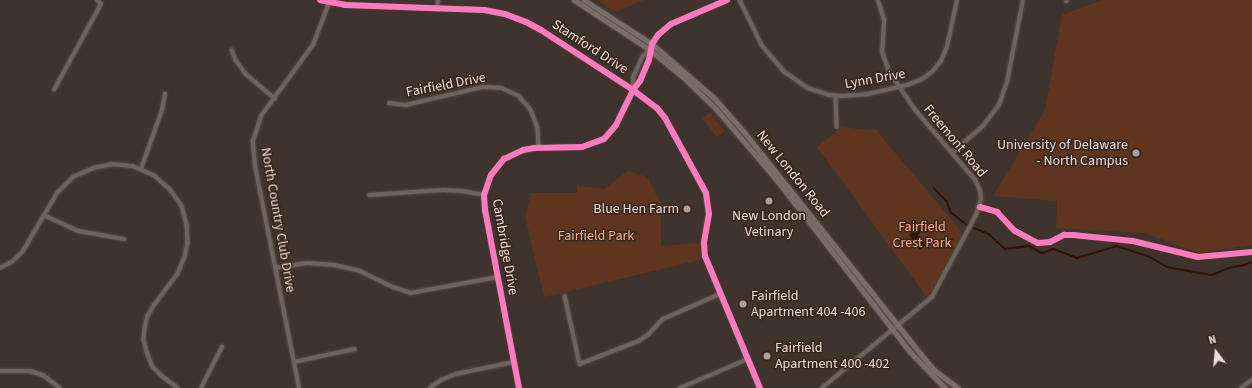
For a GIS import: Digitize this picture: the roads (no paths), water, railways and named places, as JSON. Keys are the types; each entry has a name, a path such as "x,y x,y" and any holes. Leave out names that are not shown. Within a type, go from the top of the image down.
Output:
{"main road":[{"name":"New London Road","path":"574,0 650,50 683,77 742,138 893,330 930,374 945,388"},
{"name":"New London Road","path":"584,0 652,44 685,71 723,108 934,370 958,388"}],"street":[{"path":"54,90 101,4 97,0"},
{"name":"Stamford Drive","path":"320,0 329,3 494,12 526,22 633,90 661,112 703,185 709,207 704,243 705,256 760,388"},
{"path":"437,8 438,0"},
{"path":"652,44 662,30 671,24 726,0"},
{"name":"Lynn Drive","path":"740,0 762,45 785,72 808,88 836,96 859,95 899,87 915,83 926,77 941,61 947,48 957,0"},
{"name":"Freemont Road","path":"822,388 936,294 980,207 981,196 979,186 972,175 924,122 899,87 884,59 882,46 884,20 878,0"},
{"path":"952,153 983,126 999,105 1007,82 1023,0"},
{"name":"North Country Club Drive","path":"299,388 253,148 258,122 313,44 329,3"},
{"name":"Cambridge Drive","path":"519,388 486,218 484,195 491,175 504,159 523,150 582,147 604,139 616,125 633,90 640,81 649,60 652,44"},
{"path":"232,50 236,60 246,74 275,98"},
{"name":"Cambridge Drive","path":"633,90 633,78 643,56 650,50"},
{"name":"Fairfield Drive","path":"389,103 406,105 483,87 502,88 519,96 531,110 538,128 539,148"},
{"path":"141,169 162,110 165,94"},
{"path":"836,96 837,127"},
{"path":"0,267 13,261 23,251 62,187 80,173 93,168 114,164 141,169 160,180 170,189 182,206 187,225 188,243 183,263 175,279 155,304 148,316 145,328 145,346 151,362 162,376 178,388"},
{"path":"369,195 443,190 462,191 484,195"},
{"path":"44,215 80,231 124,239"},
{"path":"275,268 307,263 335,265 360,271 393,287 411,293 498,277"},
{"path":"565,296 580,364 639,341 648,335 663,319 720,294"},
{"path":"200,388 222,347"},
{"path":"294,362 355,350"},
{"path":"680,388 748,359"},
{"path":"430,388 452,375 514,362"},
{"path":"0,371 23,370 37,373 50,379 60,388"},
{"path":"1241,388 1252,380"}],"waterway":[{"path":"934,188 947,201 951,212 967,225"},
{"path":"974,228 989,234 1005,249 1029,246 1042,253 1054,249 1077,258 1117,246 1150,257 1167,267 1212,275 1229,268 1252,262"}],"place":[{"name":"University of Delaware - North Campus","path":"1136,153"},
{"name":"New London Vetinary","path":"769,201"},
{"name":"Blue Hen Farm","path":"687,209"},
{"name":"Fairfield Apartment 404 -406","path":"743,304"},
{"name":"Fairfield Apartment 400 -402","path":"767,356"}],"park label":[{"name":"Fairfield Park","path":"596,236"},
{"name":"Fairfield Crest Park","path":"922,236"}]}
